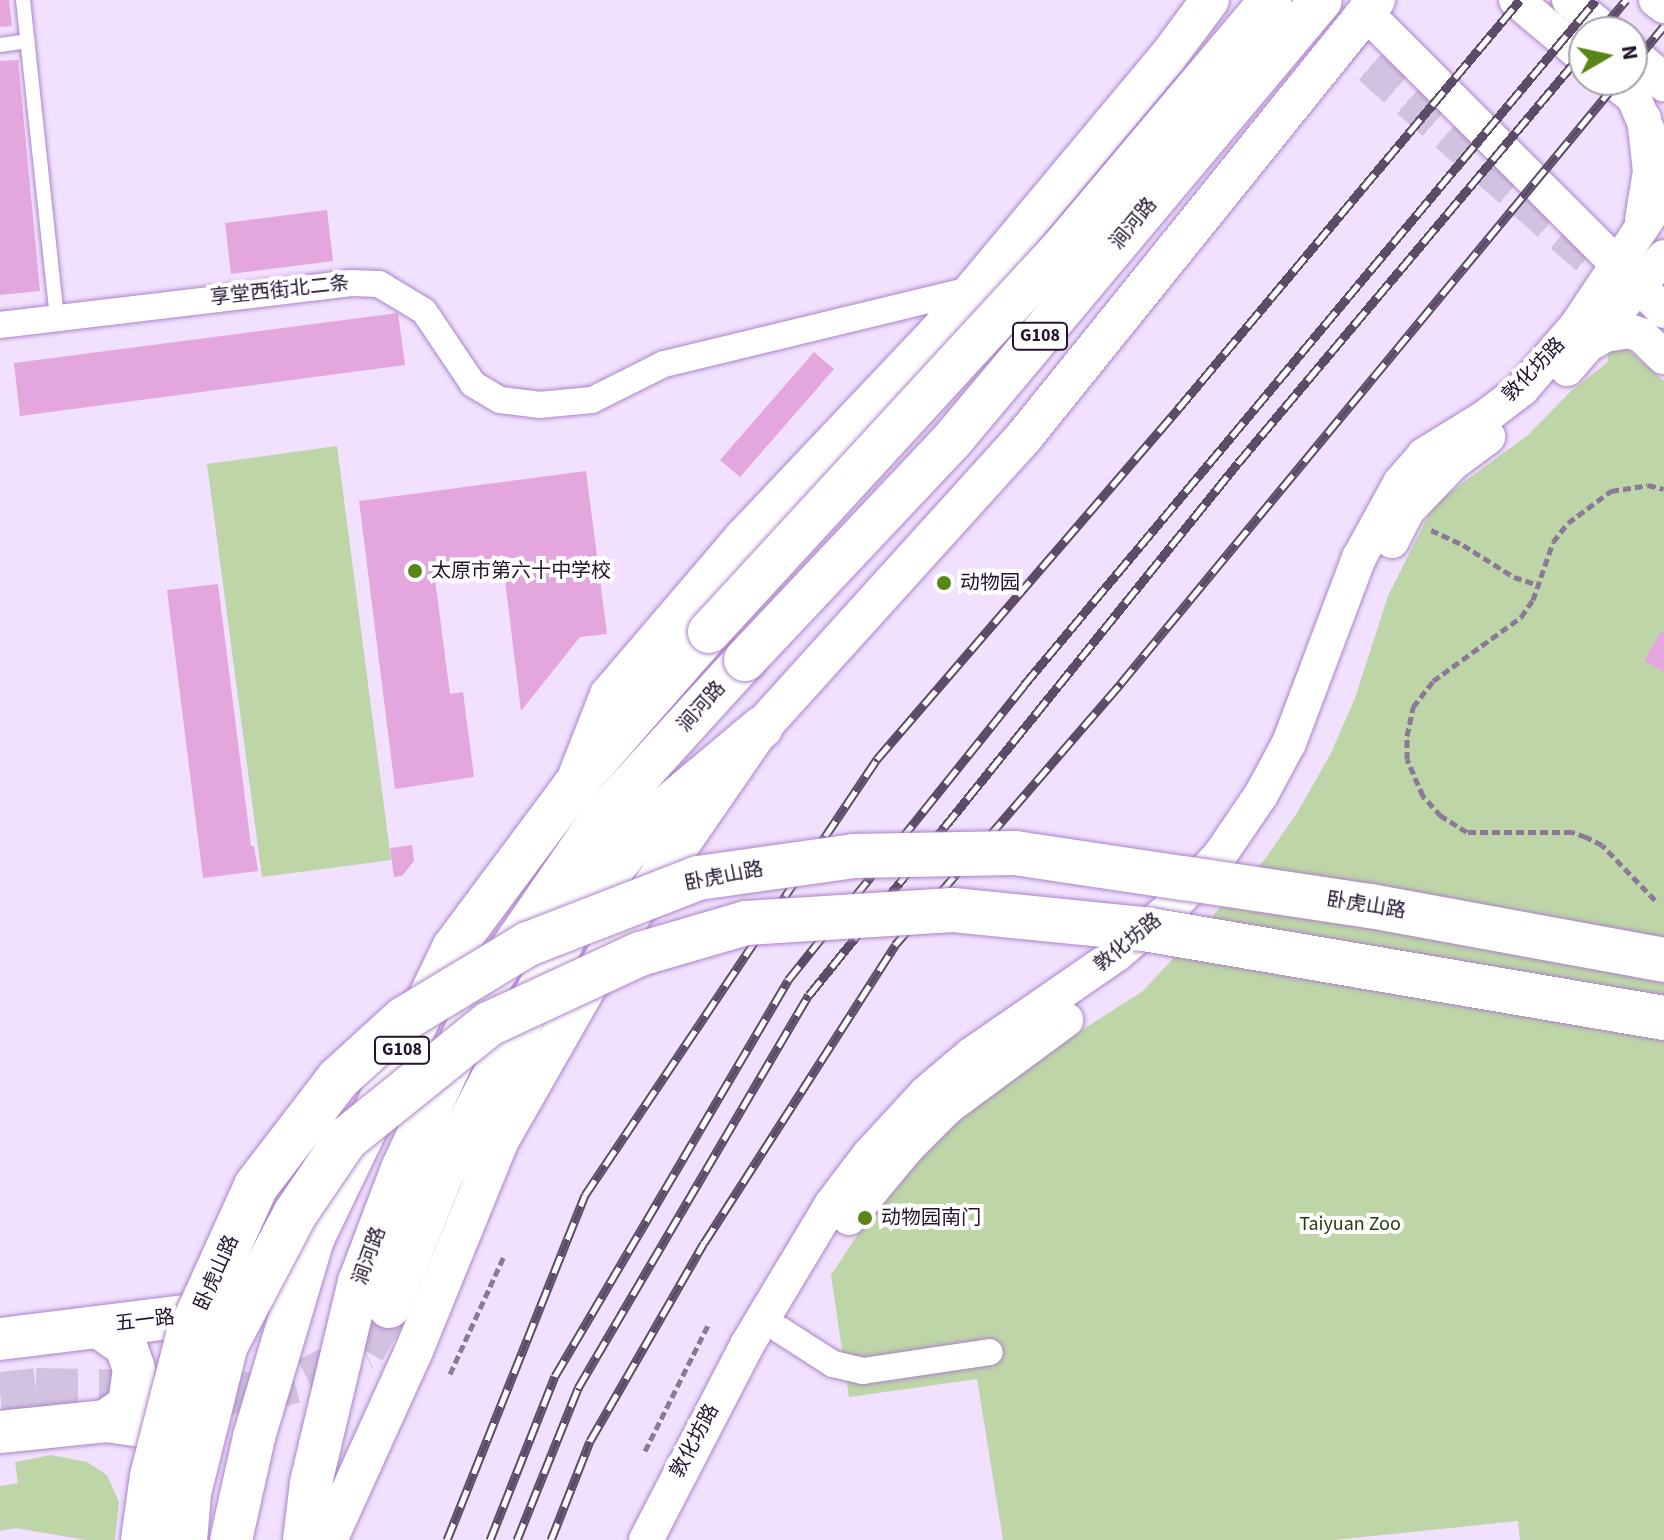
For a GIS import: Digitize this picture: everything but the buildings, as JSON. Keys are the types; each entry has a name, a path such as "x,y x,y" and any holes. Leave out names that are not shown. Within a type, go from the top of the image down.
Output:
{"highway":[{"name":"卧虎山路","path":"143,1540 152,1476 188,1336 256,1186 338,1079 404,1019 528,944 698,878 854,856 1015,853 1371,906 1664,960"},
{"name":"卧虎山路","path":"185,1540 189,1493 226,1345 295,1214 346,1139 489,1024 640,954 746,923 953,910 1144,929 1664,1018"}],"main road":[{"name":"涧河路","path":"573,787 609,695 743,538 973,289 1167,58 1210,0"},
{"name":"涧河路","path":"229,1540 254,1437 313,1239 453,948 573,787 709,632 1062,248 1271,0"},
{"name":"涧河路","path":"304,1540 311,1483 359,1282 402,1169 486,986 602,817 954,438 1321,0"},
{"path":"328,1540 413,1353 500,1140 610,947 762,727 1024,437 1371,6"},
{"path":"1167,58 1186,45 1201,40 1240,49 1268,76 1273,114 1268,135"},
{"path":"389,1307 443,1173 580,909 656,816 745,660"},
{"path":"656,816 762,727"},
{"name":"五一路","path":"0,1339 224,1311 313,1239"},
{"path":"99,1327 126,1346 134,1369 129,1405 106,1421"},
{"path":"0,1432 106,1421 190,1433 227,1482 229,1540"}],"street":[{"path":"1516,0 1568,44"},
{"path":"1569,0 1588,16"},
{"path":"1656,0 1664,6"},
{"path":"1371,6 1591,239 1619,280 1664,311"},
{"path":"1648,66 1661,77 1664,84"},
{"path":"1632,96 1644,118 1664,179"},
{"path":"1644,118 1650,171 1651,225"},
{"path":"1664,194 1651,225 1585,334 1629,331 1641,335 1664,357"},
{"path":"1619,280 1664,257"},
{"name":"享堂西街北二条","path":"0,325 351,283 379,284 424,311 473,384 500,400 539,405 592,400 664,364 973,289"},
{"name":"敦化坊路","path":"671,1540 738,1404 849,1218 906,1149 948,1107 1129,972 1189,921 1243,856 1287,789 1323,717 1375,577 1408,510 1453,463 1534,403 1585,334"},
{"name":"敦化坊路","path":"646,1540 747,1345 850,1180 926,1093 972,1054 1117,954 1174,905 1220,855 1261,795 1289,743 1359,558 1400,483 1424,455 1484,418 1585,334"},
{"path":"780,1330 833,1364 863,1371 990,1352"}],"lane":[{"path":"23,0 57,316"},
{"path":"0,45 28,41"}],"path":[{"path":"1655,900 1602,845 1586,837 1572,832 1467,832 1441,816 1423,796 1407,759 1407,736 1413,707 1427,690 1458,660 1521,617 1539,585 1553,542 1594,501 1632,486 1664,489"},
{"path":"1428,529 1463,545 1514,577 1539,585"},
{"path":"450,1374 505,1254"},
{"path":"645,1451 709,1323"}],"green space":[{"name":"Taiyuan Zoo","path":"1623,345 1664,381 1664,1540 1520,1540 1518,1521 1334,1540 1003,1540 977,1379 849,1397 831,1275 858,1234 933,1144 1007,1078 1143,991 1265,859 1297,813 1331,753 1355,698 1388,596 1434,504 1528,435 1571,391 1608,362 1608,350"},
{"path":"337,446 391,860 262,877 207,464"},
{"path":"51,1455 87,1462 107,1475 119,1502 115,1540 86,1540 16,1528 0,1531 0,1486 18,1483 15,1462"}],"tunnel":[{"path":"1293,0 1617,284"},
{"path":"0,1393 36,1389 254,1393 307,1379 364,1350 389,1307"}],"railway":[{"path":"447,1540 585,1195 877,759 1178,409 1520,0"},
{"path":"490,1540 555,1376 788,980 1024,685 1596,0"},
{"path":"1612,16 1626,0"},
{"path":"1648,46 1664,26"},
{"path":"517,1540 578,1388 809,995 1238,463 1568,70"},
{"path":"551,1540 590,1441 704,1243 895,945 1121,683 1606,96"}],"place":[{"name":"太原市第六十中学校","path":"415,571"},
{"name":"动物园","path":"944,583"},
{"name":"动物园南门","path":"865,1218"}]}
